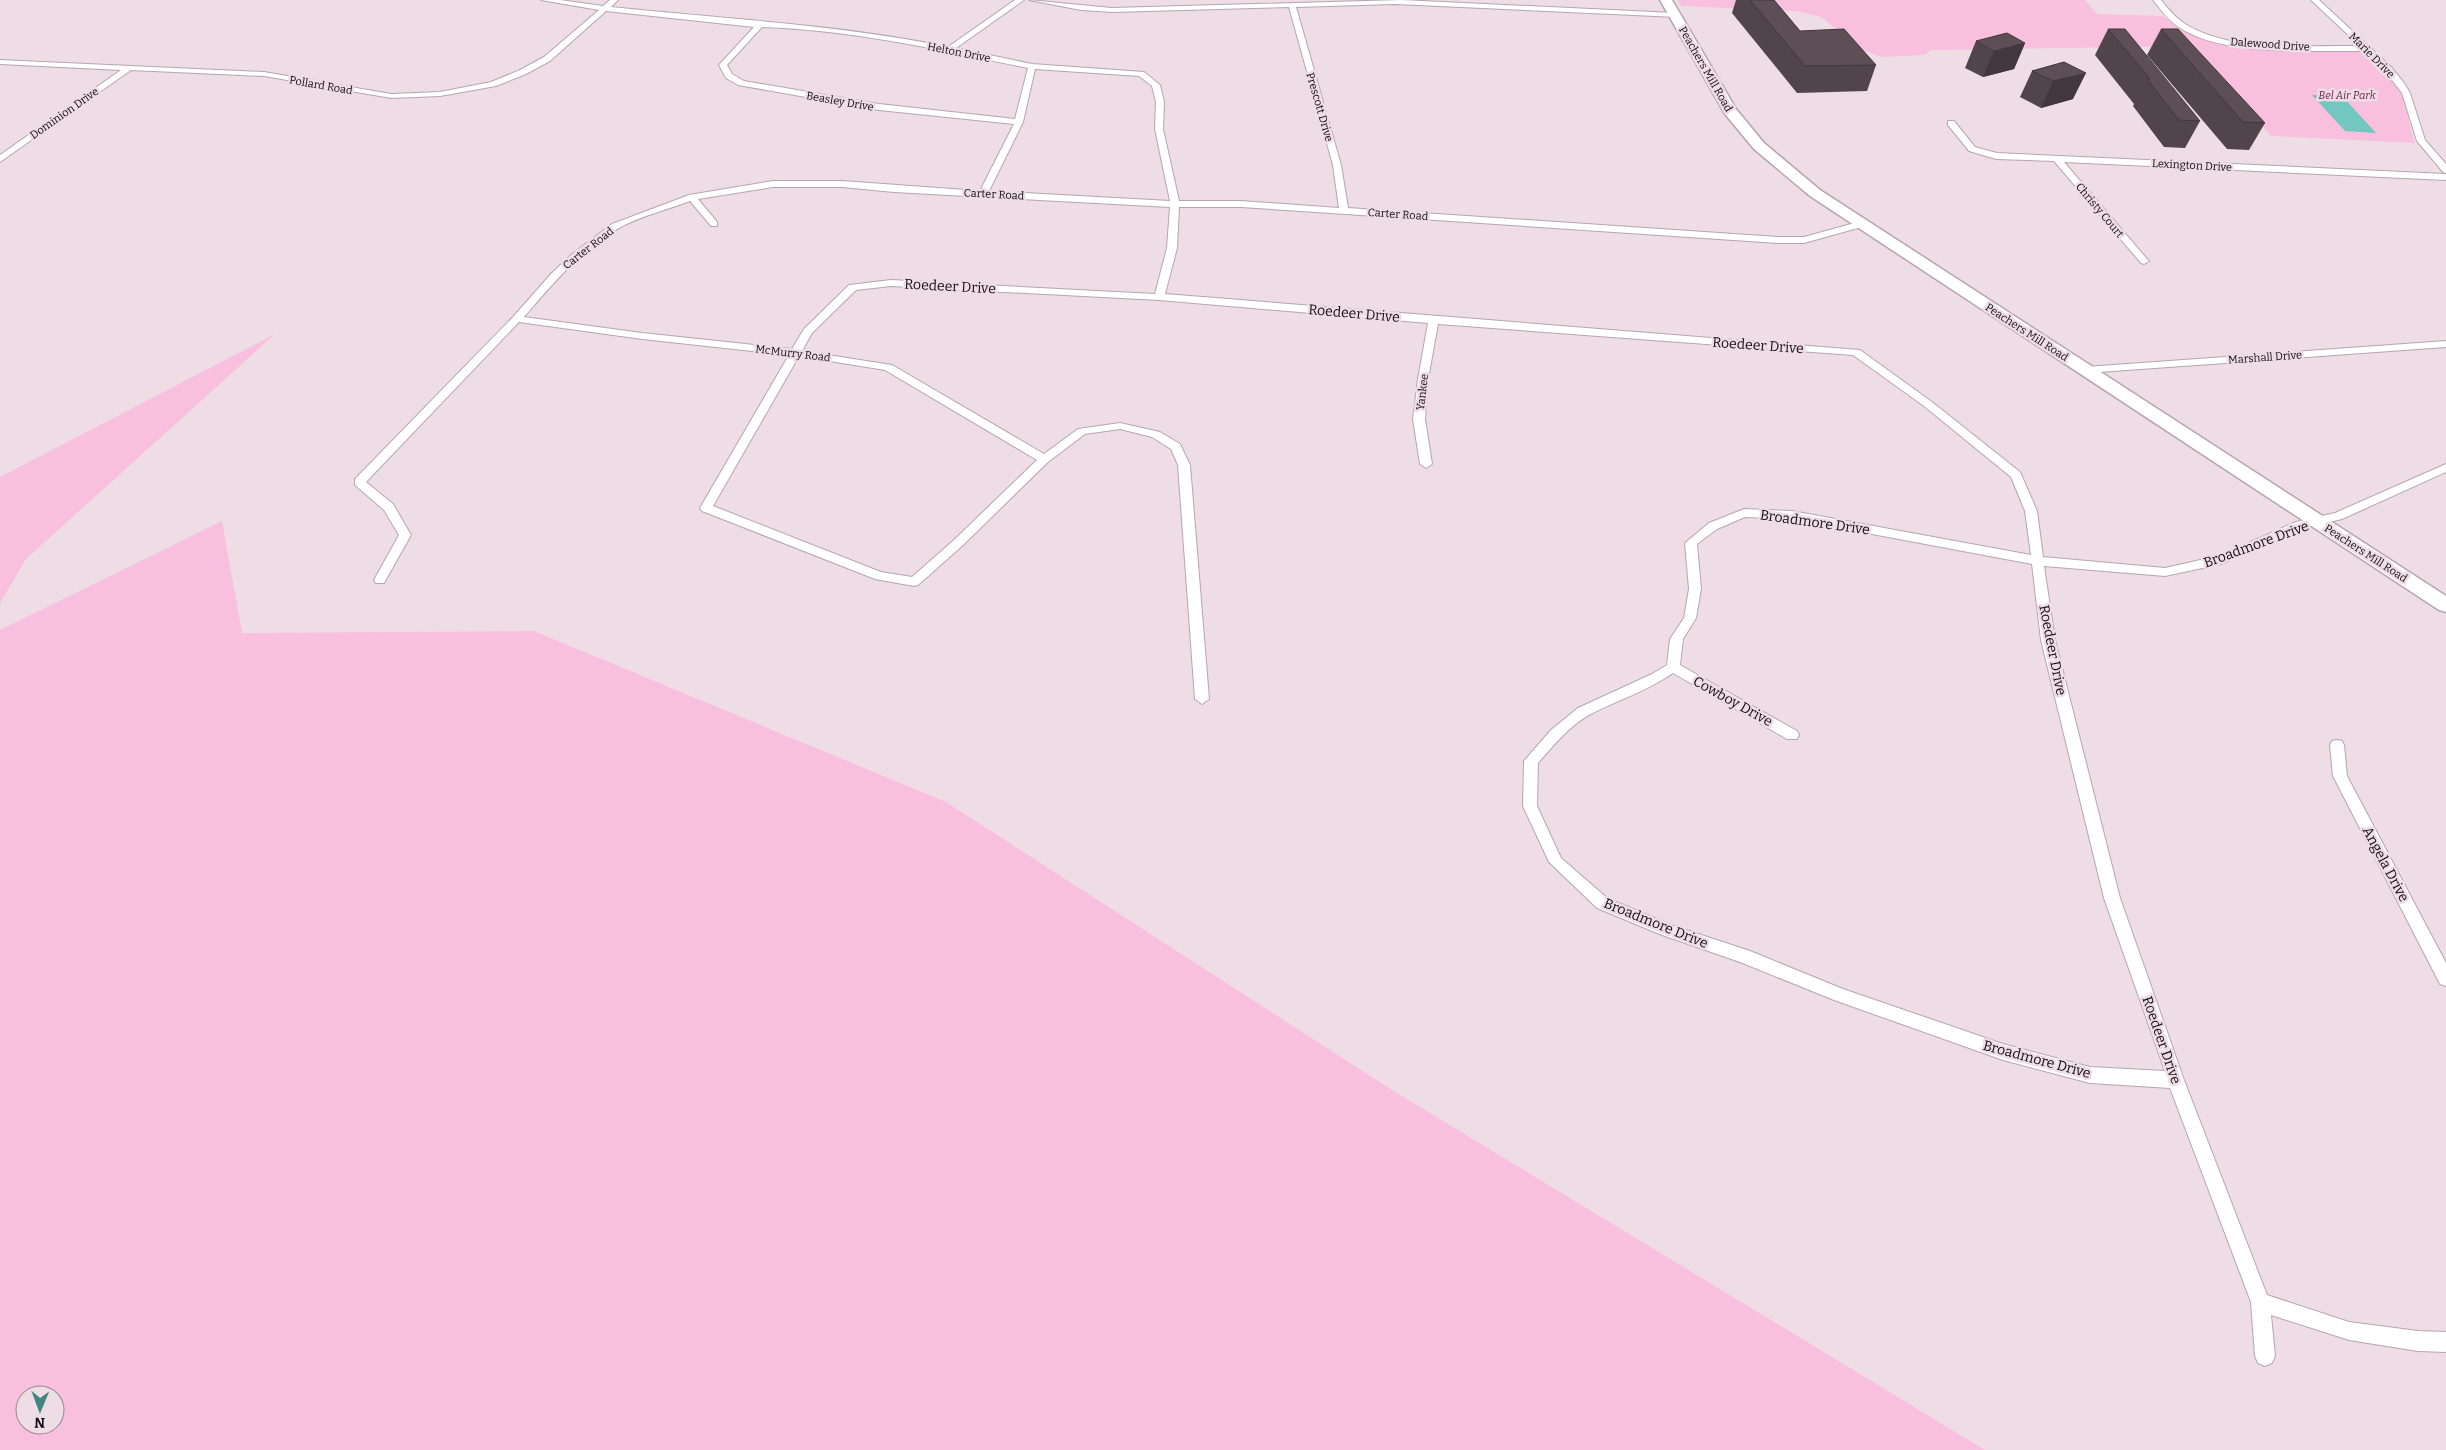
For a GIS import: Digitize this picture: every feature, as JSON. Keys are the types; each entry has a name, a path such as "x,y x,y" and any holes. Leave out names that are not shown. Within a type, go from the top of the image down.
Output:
{"main road":[{"name":"Peachers Mill Road","path":"1666,0 1718,93 1742,127 1778,164 1815,193 2446,605"}],"street":[{"name":"Helton Drive","path":"545,0 604,9 855,33 1032,66 1141,74 1156,85 1160,102 1159,129 1176,204 1172,248 1159,297"},
{"name":"Pollard Road","path":"0,62 264,74 391,96 440,94 493,84 523,72 547,59 570,41 614,0"},
{"path":"948,50 1020,0"},
{"path":"1033,0 1105,10 1229,4 1292,5 1387,2 1461,3 1674,14"},
{"name":"Dalewood Drive","path":"2157,0 2184,27 2214,39 2247,45 2367,49"},
{"name":"Marie Drive","path":"2315,0 2367,49 2401,85 2406,93 2421,141 2446,170"},
{"name":"Prescott Drive","path":"1292,5 1337,165 1344,210"},
{"name":"Beasley Drive","path":"760,25 723,66 729,76 741,83 852,104 935,116 1019,122"},
{"path":"984,193 1019,122 1032,66"},
{"name":"Dominion Drive","path":"0,159 129,68"},
{"name":"Lexington Drive","path":"1951,123 1972,149 1983,154 2446,177"},
{"name":"Christy Court","path":"2056,158 2144,261"},
{"name":"Carter Road","path":"380,580 405,535 388,507 359,482 517,319 554,276 574,257 615,226 692,197 773,184 842,184 1176,204 1241,204 1344,210 1778,240 1804,240 1862,224"},
{"path":"692,197 714,224"},
{"name":"Roedeer Drive","path":"1202,699 1184,465 1176,447 1156,434 1120,426 1082,431 1044,459 958,543 914,582 879,576 706,508 808,331 854,288 891,283 1159,297 1856,352 1928,404 2016,475 2031,511 2048,640 2112,898 2176,1080 2260,1302 2265,1356"},
{"name":"McMurry Road","path":"517,319 642,336 797,353 888,367 1044,459"},
{"name":"Yankee","path":"1426,464 1419,419 1423,379 1434,320"},
{"name":"Marshall Drive","path":"2085,370 2446,344"},
{"name":"Broadmore Drive","path":"2176,1080 2090,1075 2003,1052 1840,995 1744,956 1667,930 1602,903 1556,862 1530,806 1531,761 1556,734 1583,712 1657,678 1673,667 1677,640 1690,618 1695,589 1691,542 1713,526 1744,513 1792,515 1838,522 2038,561 2165,572 2221,560 2300,526 2338,516 2446,468"},
{"name":"Cowboy Drive","path":"1673,667 1792,734"},
{"name":"Angela Drive","path":"2337,745 2340,776 2446,979"},
{"path":"2260,1302 2349,1331 2418,1341 2446,1342"}],"green space":[{"name":"Bel Air Park","path":"1678,0 2085,0 2097,14 2163,16 2182,30 2221,44 2246,47 2365,51 2387,72 2400,90 2415,143 2271,136 2193,46 1931,50 1924,55 1882,57 1865,51 1821,17 1797,11 1681,6"},
{"path":"275,334 26,559 0,603 0,477"},
{"path":"222,521 242,633 534,631 946,802 1392,1090 1985,1450 0,1450 0,630"}],"shaded area":[{"path":"2312,95 2342,96 2376,133 2345,131"}],"building":[{"path":"1750,0 1774,0 1800,31 1844,29 1876,65 1805,66"},
{"path":"2108,29 2125,29 2200,121 2179,120 2147,79 2150,79"},
{"path":"2161,29 2178,29 2265,123 2243,122"},
{"path":"2007,33 2025,43 1994,51 1976,41"},
{"path":"2064,62 2086,73 2053,81 2032,71"}]}
